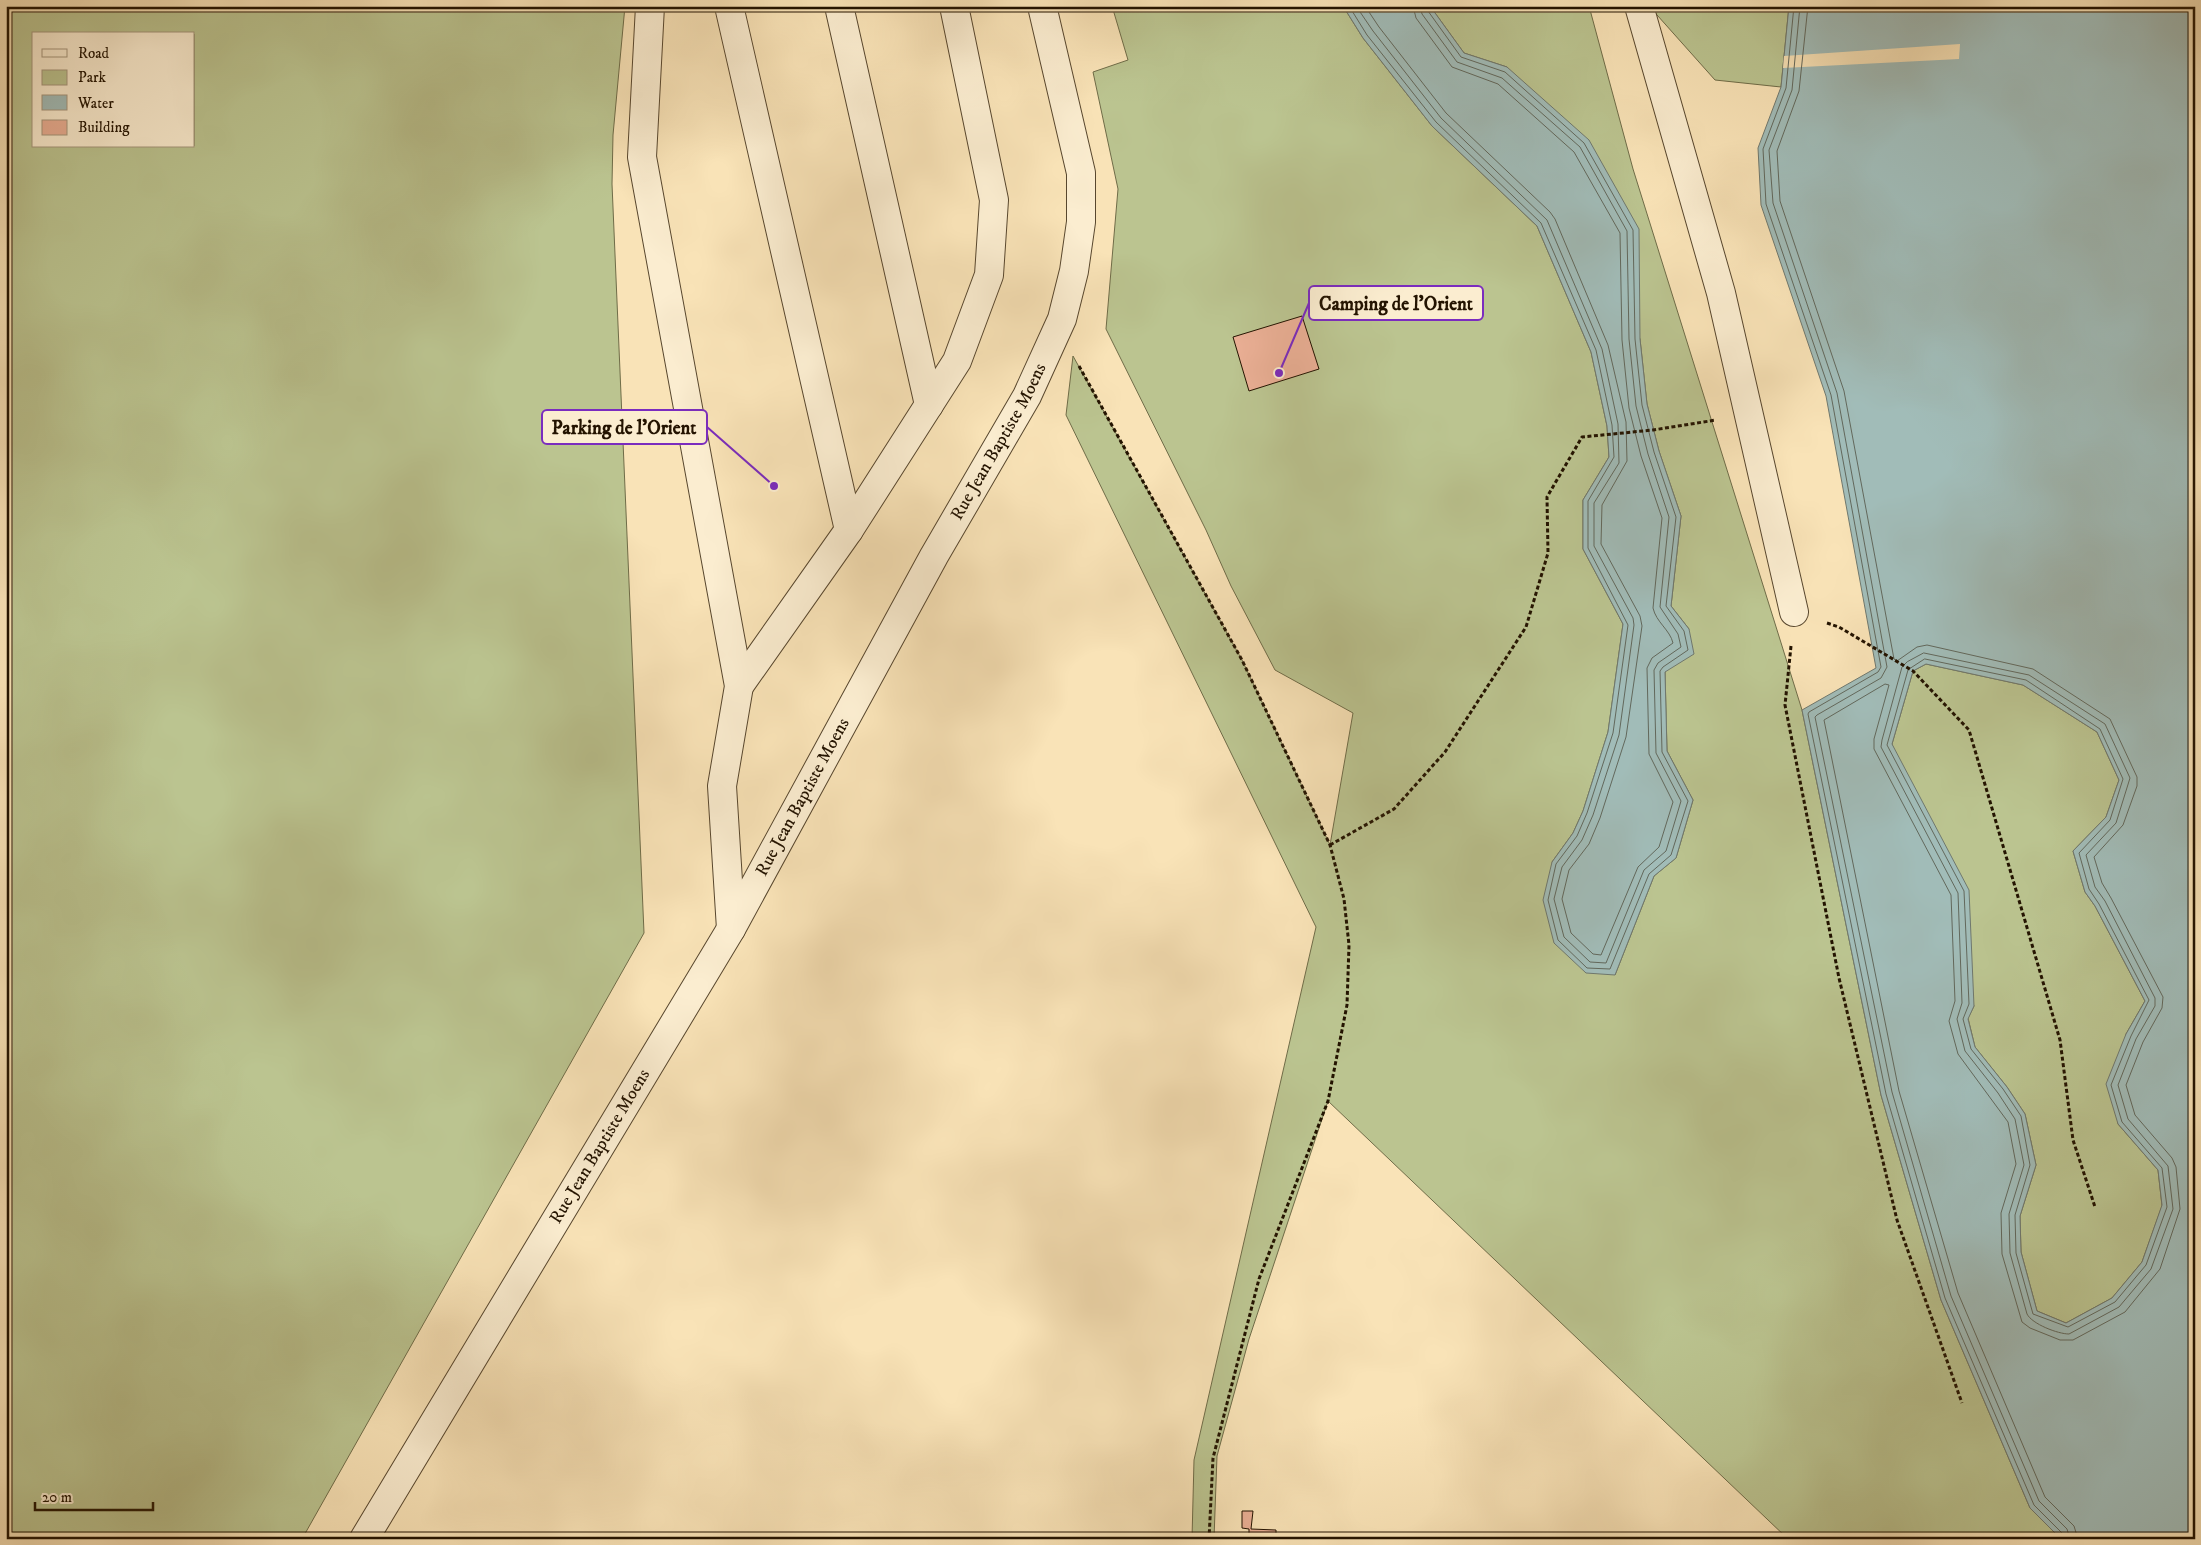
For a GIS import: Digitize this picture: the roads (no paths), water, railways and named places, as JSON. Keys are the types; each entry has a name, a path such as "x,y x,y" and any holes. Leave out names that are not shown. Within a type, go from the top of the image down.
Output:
{"street":[{"path":"650,6 642,158 739,686 722,786 731,929"},
{"path":"729,6 849,530"},
{"path":"839,6 929,405"},
{"path":"739,686 849,530 957,361 989,275 994,200 954,6"},
{"name":"Rue Jean Baptiste Moens","path":"364,1539 731,929 934,556 1027,396 1062,318 1074,271 1079,232 1081,173 1042,6"},
{"path":"1640,6 1721,294 1794,612"}],"water":[{"path":"1343,6 1430,6 1464,53 1507,67 1589,140 1639,229 1640,339 1647,404 1659,451 1681,516 1671,606 1689,629 1694,654 1665,672 1667,751 1693,800 1676,858 1654,876 1615,975 1586,973 1554,943 1543,900 1552,862 1573,833 1583,811 1608,732 1623,624 1583,549 1583,500 1609,457 1607,426 1591,352 1537,226 1432,126 1363,38"},
{"path":"1789,6 2195,6 2195,1539 2061,1539 2030,1508 1941,1300 1881,1095 1802,710 1876,668 1826,396 1761,205 1758,148 1781,87","holes":["1926,664 2023,685 2097,732 2119,780 2106,817 2073,851 2085,892 2095,906 2145,1001 2126,1034 2106,1084 2118,1124 2158,1170 2162,1205 2142,1262 2112,1298 2066,1323 2037,1311 2021,1252 2020,1216 2036,1165 2025,1114 2007,1087 1975,1047 1968,1019 1974,1006 1969,890 1892,744 1913,671"]}],"place":[{"name":"Camping de l'Orient","path":"1279,373"},
{"name":"Parking de l'Orient","path":"774,486"}]}
